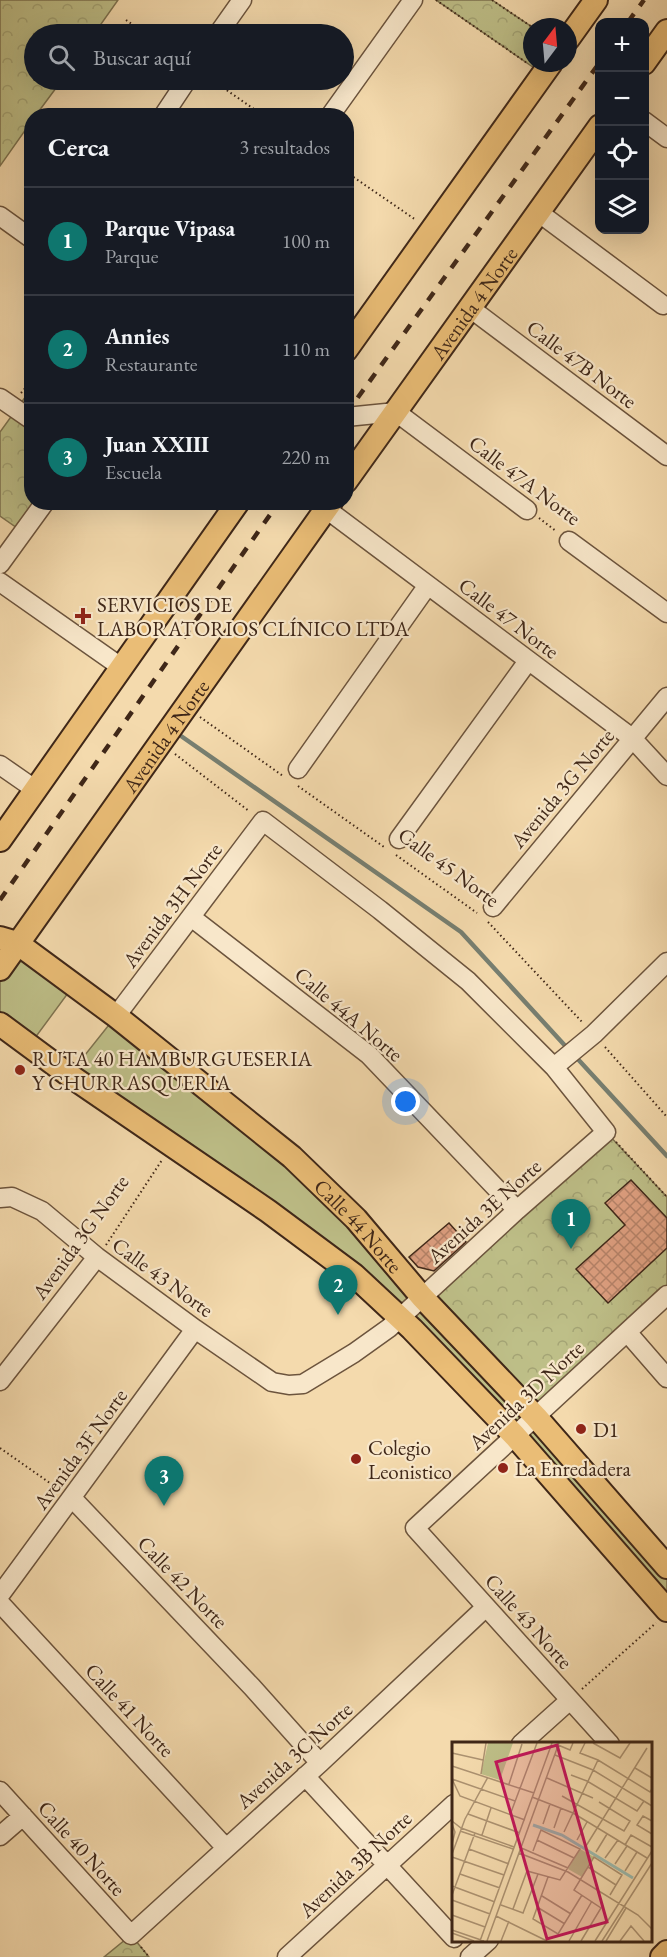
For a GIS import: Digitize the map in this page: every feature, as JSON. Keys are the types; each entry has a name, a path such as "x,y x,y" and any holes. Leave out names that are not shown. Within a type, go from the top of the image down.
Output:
{"main road":[{"path":"577,26 596,0"},
{"path":"649,57 667,31"},
{"path":"354,339 545,72"},
{"name":"Avenida 4 Norte","path":"354,470 595,133"},
{"path":"0,840 232,510"},
{"name":"Avenida 4 Norte","path":"0,969 8,941 317,510"},
{"name":"Calle 44 Norte","path":"8,941 116,1016 292,1157 356,1219 422,1297 536,1417 667,1568"},
{"name":"Calle 44 Norte","path":"0,1024 69,1075 268,1210 354,1275 400,1317 515,1436 663,1615"},
{"path":"662,1957 667,1952"}],"street":[{"path":"225,24 242,0"},
{"path":"354,82 412,0"},
{"path":"168,108 180,90"},
{"path":"336,108 348,90"},
{"path":"649,124 667,138"},
{"path":"538,212 663,305"},
{"path":"0,216 24,233"},
{"name":"Calle 47B Norte","path":"470,308 667,456"},
{"path":"0,398 24,414"},
{"path":"354,416 396,412"},
{"name":"Calle 47A Norte","path":"396,412 527,510"},
{"path":"0,564 39,510"},
{"name":"Calle 47 Norte","path":"325,510 632,738 667,776"},
{"name":"Calle 47A Norte","path":"569,541 667,613"},
{"path":"0,582 121,667"},
{"path":"291,776 428,585"},
{"path":"399,839 528,661"},
{"name":"Avenida 3G Norte","path":"493,908 667,697"},
{"path":"0,765 36,790"},
{"path":"264,821 453,969 554,1067 606,1132"},
{"name":"Avenida 3H Norte","path":"116,1016 264,821"},
{"name":"Calle 44A Norte","path":"191,917 369,1055 517,1210"},
{"path":"554,1067 667,962"},
{"name":"Avenida 3E Norte","path":"303,1384 354,1353 388,1328 606,1132"},
{"name":"Calle 43 Norte","path":"0,1198 12,1197 42,1211 97,1257 272,1382 289,1385 303,1384"},
{"name":"Avenida 3G Norte","path":"0,1381 97,1257"},
{"name":"Avenida 3D Norte","path":"415,1528 667,1295"},
{"name":"Avenida 3F Norte","path":"0,1594 195,1329"},
{"path":"627,1332 667,1378"},
{"name":"Calle 42 Norte","path":"72,1498 252,1687 320,1763"},
{"name":"Calle 43 Norte","path":"415,1528 608,1742"},
{"name":"Calle 41 Norte","path":"0,1603 226,1848"},
{"name":"Avenida 3C Norte","path":"131,1935 320,1763 486,1607"},
{"path":"523,1742 570,1700"},
{"path":"305,1776 452,1936"},
{"name":"Calle 40 Norte","path":"0,1791 131,1935"},
{"name":"Avenida 3B Norte","path":"287,1957 452,1806"},
{"path":"0,1836 23,1816"},
{"path":"458,1942 471,1957 488,1942"}],"path":[{"path":"436,0 523,54"},
{"path":"492,0 523,21"},
{"path":"126,20 132,24"},
{"path":"226,90 252,108"},
{"path":"354,177 421,223"},
{"name":"Calle 47A Norte","path":"527,510 569,541"},
{"name":"Calle 45 Norte","path":"198,715 291,776 482,916 590,1036 667,1117"},
{"path":"172,752 264,821"},
{"path":"606,1132 667,1197"},
{"name":"Avenida 3G Norte","path":"97,1257 172,1146"},
{"path":"0,1448 72,1498"},
{"path":"570,1700 663,1615"}],"green space":[{"path":"0,0 118,0 101,24 24,24 24,90 55,90 41,108 24,108 24,132 0,166"},
{"path":"436,0 492,0 523,21 523,60"},
{"path":"24,399 24,510 35,510 20,530 0,516 0,432"},
{"path":"17,943 74,985 29,1046 0,1024 0,969"},
{"path":"116,1016 292,1157 667,1567 667,1610 412,1329 69,1075"},
{"path":"606,1132 667,1197 667,1295 536,1417 422,1297"},
{"path":"131,1935 149,1957 104,1957"}],"building":[{"path":"631,1180 667,1218 667,1248 608,1303 576,1269 625,1225 605,1203"},
{"path":"449,1223 466,1242 434,1271 418,1267 409,1257"}],"waterway":[{"path":"181,736 461,932 569,1050"},
{"path":"575,1056 667,1156"}],"railway":[{"path":"631,18 644,0"},
{"path":"354,403 595,69"},
{"path":"0,900 273,510"}],"place":[{"name":"SERVICIOS DE LABORATORIOS CLÍNICO LTDA","path":"83,616"},
{"name":"RUTA 40 HAMBURGUESERIA Y CHURRASQUERIA","path":"20,1070"},
{"name":"Parque Vipasa","path":"571,1249"},
{"name":"Annies","path":"338,1315"},
{"name":"D1","path":"581,1429"},
{"name":"Colegio Leonistico","path":"356,1459"},
{"name":"La Enredadera","path":"503,1468"},
{"name":"Juan XXIII","path":"164,1506"}]}
